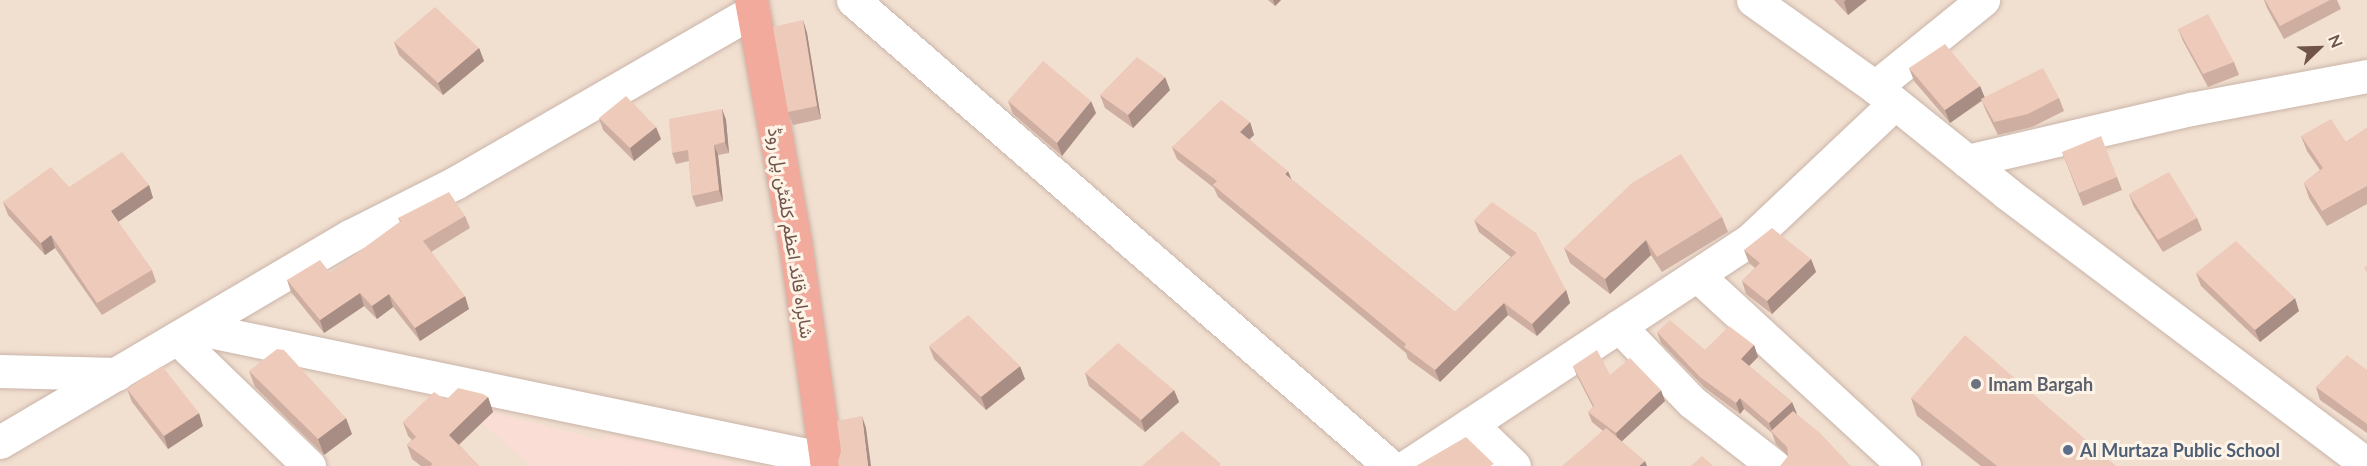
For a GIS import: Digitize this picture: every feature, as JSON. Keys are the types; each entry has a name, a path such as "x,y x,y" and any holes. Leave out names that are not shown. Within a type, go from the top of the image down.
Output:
{"highway":[{"name":"شاہراہ قائد اعظم کلفٹن پل روڈ","path":"758,4 827,462"}],"street":[{"path":"853,0 1390,466"},
{"path":"1753,0 1885,95 1967,161 2367,465"},
{"path":"1407,466 1750,240 1885,95 1983,0"},
{"path":"0,442 350,236 455,183 758,4"},
{"path":"1967,161 2191,109 2367,76"},
{"path":"1697,275 1904,466"},
{"path":"1619,326 1692,402 1774,466"},
{"path":"186,333 827,462"},
{"path":"186,333 309,466"},
{"path":"0,371 117,374"},
{"path":"1471,424 1514,466"}],"shaded area":[{"path":"0,0 2367,0 2367,466 0,466"},
{"path":"493,412 600,440 609,434 750,466 629,466 617,455 627,466 531,466 482,423"}],"building":[{"path":"2265,0 2330,0 2280,26"},
{"path":"435,7 479,48 438,83 394,42"},
{"path":"2208,14 2234,62 2203,74 2178,29"},
{"path":"803,20 817,106 788,112 773,27"},
{"path":"1945,44 1980,86 1945,110 1909,68"},
{"path":"1137,57 1165,77 1128,115 1100,95"},
{"path":"1043,61 1091,101 1057,143 1008,101"},
{"path":"2043,68 2059,98 2028,114 1994,122 1981,99"},
{"path":"626,96 656,127 630,148 599,118"},
{"path":"1221,100 1250,122 1240,132 1288,171 1285,174 1455,312 1517,252 1474,220 1492,202 1536,233 1566,290 1532,324 1504,303 1435,370 1404,347 1406,344 1213,185 1217,181 1172,147"},
{"path":"722,109 725,142 714,145 719,190 692,196 688,150 672,153 669,119"},
{"path":"2331,119 2346,142 2367,128 2367,186 2322,211 2304,183 2323,168 2301,136"},
{"path":"2101,136 2117,177 2079,193 2062,152"},
{"path":"122,152 149,185 111,211 152,270 97,303 51,235 41,243 3,202 51,167 69,187"},
{"path":"1681,154 1722,217 1657,257 1646,240 1605,279 1564,248 1632,183"},
{"path":"2169,172 2197,218 2158,240 2129,194"},
{"path":"449,192 465,216 423,241 465,296 415,328 389,294 372,306 360,293 320,320 287,280 320,260 330,273 401,221 398,218"},
{"path":"1772,228 1811,259 1767,301 1742,281 1760,263 1744,250"},
{"path":"2236,241 2295,298 2255,330 2196,273"},
{"path":"968,315 1020,366 981,397 929,346"},
{"path":"1670,320 1705,350 1729,326 1754,345 1741,359 1792,402 1769,423 1740,398 1736,403 1700,377 1657,332"},
{"path":"1965,335 2116,466 1997,466 1911,398"},
{"path":"1118,343 1174,390 1141,420 1085,373"},
{"path":"277,349 284,350 346,418 318,439 249,371"},
{"path":"1597,350 1610,375 1630,358 1661,390 1616,433 1588,412 1594,406 1573,366"},
{"path":"2347,355 2367,370 2367,424 2316,387"},
{"path":"162,366 199,413 164,436 127,389"},
{"path":"458,388 488,397 449,435 479,466 430,466 433,464 407,445 416,437 403,422 434,392 446,400"},
{"path":"1793,411 1820,433 1851,466 1780,466 1788,456 1787,447 1771,431"},
{"path":"862,416 868,466 839,466 841,451 837,421"},
{"path":"1606,428 1645,461 1639,466 1562,466"},
{"path":"1182,431 1221,464 1219,466 1142,466"},
{"path":"1466,437 1494,464 1490,466 1416,466"},
{"path":"1702,456 1713,466 1691,466"}],"place":[{"name":"Imam Bargah","path":"1976,384"},
{"name":"Al Murtaza Public School","path":"2068,450"}]}
